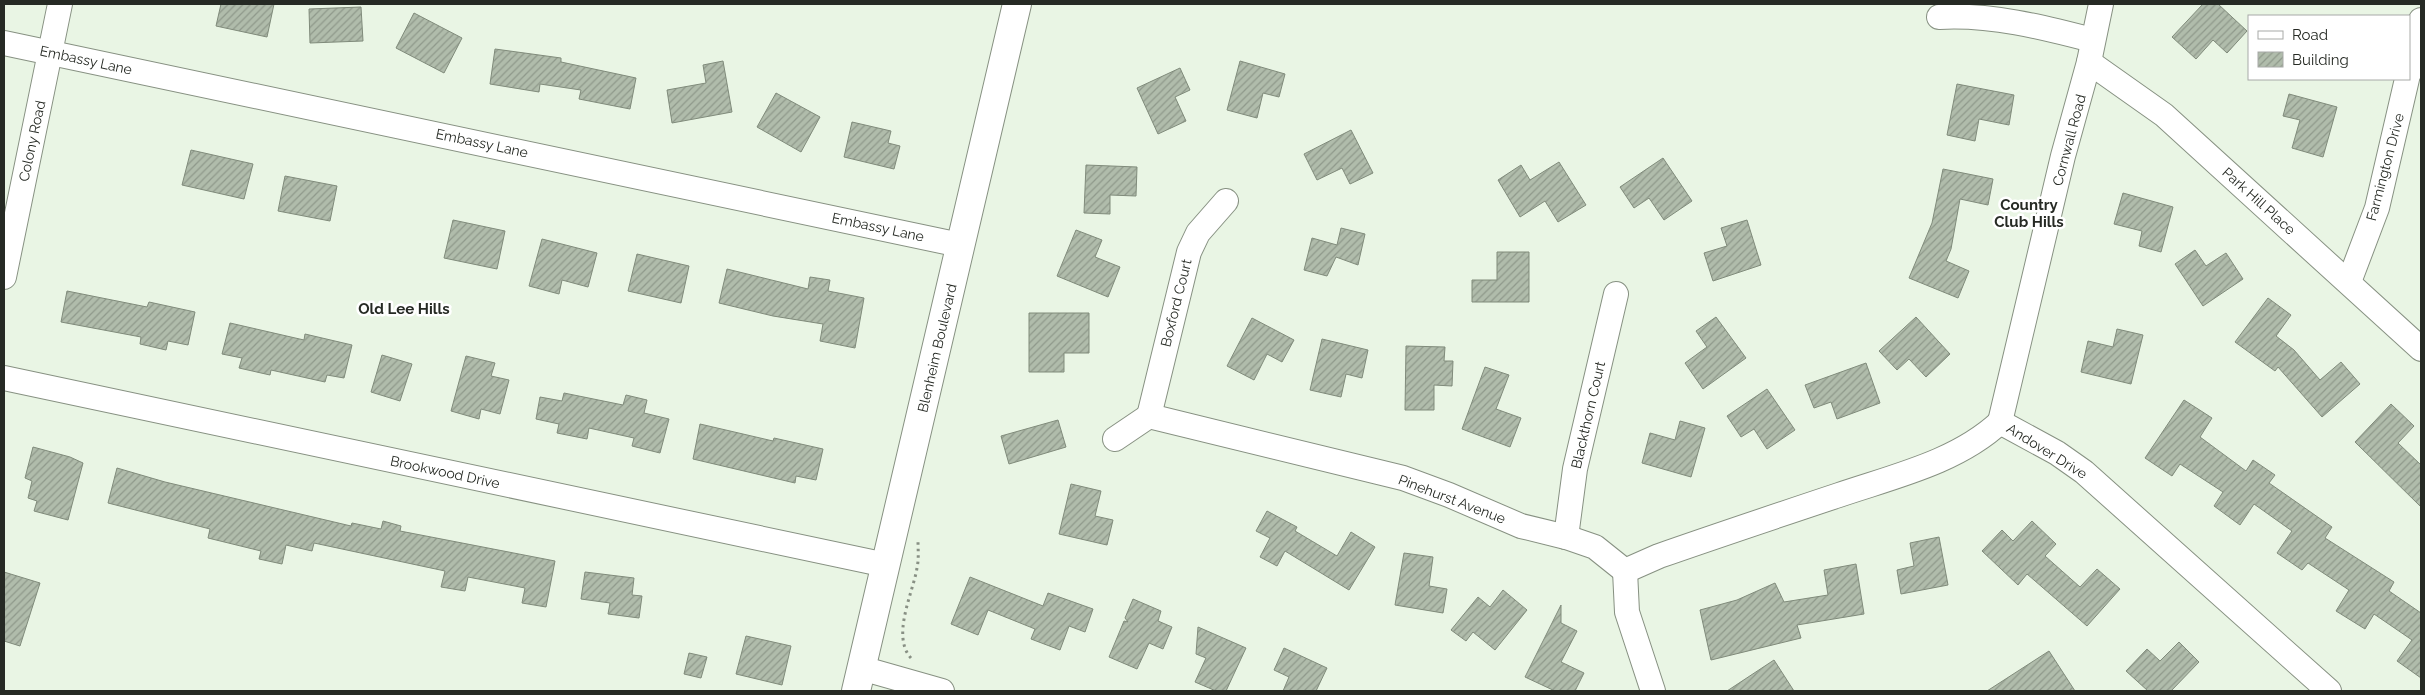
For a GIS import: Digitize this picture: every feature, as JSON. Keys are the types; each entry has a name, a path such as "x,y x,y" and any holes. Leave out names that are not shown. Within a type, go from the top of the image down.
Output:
{"main road":[{"name":"Blenheim Boulevard","path":"858,680 1017,4"}],"street":[{"name":"Colony Road","path":"4,277 60,4"},
{"name":"Cornwall Road","path":"2000,422 2101,4"},
{"name":"Park Hill Place","path":"1939,17 1999,20 2037,26 2091,51 2421,349"},
{"path":"2410,69 2421,20"},
{"name":"Embassy Lane","path":"4,43 960,245"},
{"name":"Farmington Drive","path":"2349,282 2377,208 2407,80"},
{"name":"Boxford Court","path":"1148,416 1189,252 1198,233 1226,201"},
{"name":"Blackthorn Court","path":"1566,537 1575,469 1616,294"},
{"name":"Brookwood Drive","path":"4,378 886,565"},
{"path":"1115,439 1148,416"},
{"name":"Pinehurst Avenue","path":"1148,416 1402,478 1449,495 1521,526 1566,537 1595,547 1625,571"},
{"name":"Andover Drive","path":"1625,571 1659,556 1904,473 1961,451 1984,437 2000,422 2056,453 2084,472 2329,691"},
{"path":"1625,571 1627,612 1653,691"},
{"path":"858,680 942,691"}],"building":[{"path":"221,4 274,4 267,37 216,26"},
{"path":"2203,4 2218,4 2247,31 2227,53 2213,40 2196,59 2172,37"},
{"path":"361,7 363,41 310,43 309,9"},
{"path":"414,13 462,38 444,73 396,48"},
{"path":"495,49 561,58 561,62 636,78 630,109 579,99 581,90 540,84 539,92 490,84"},
{"path":"723,61 732,112 672,123 667,90 706,83 703,65"},
{"path":"1240,61 1285,74 1279,97 1263,93 1257,118 1227,110"},
{"path":"1180,68 1190,90 1175,97 1186,121 1158,134 1137,88"},
{"path":"1957,84 2014,95 2009,125 1979,119 1975,141 1947,135"},
{"path":"776,93 820,117 801,152 757,127"},
{"path":"2289,94 2337,107 2323,157 2292,148 2300,120 2283,116"},
{"path":"852,122 891,131 888,143 900,146 894,169 844,157"},
{"path":"1351,130 1373,173 1350,184 1342,168 1317,180 1304,154"},
{"path":"191,150 253,164 244,199 182,185"},
{"path":"1663,158 1692,201 1664,220 1649,198 1634,208 1620,187"},
{"path":"1559,162 1586,205 1558,222 1545,201 1520,217 1498,180 1521,165 1530,180"},
{"path":"1086,165 1137,167 1136,196 1110,195 1110,214 1084,213"},
{"path":"1943,169 1993,179 1988,205 1960,199 1951,249 1946,261 1969,271 1958,298 1909,278 1932,223"},
{"path":"285,176 337,186 330,221 278,211"},
{"path":"2123,193 2173,207 2161,252 2139,246 2142,231 2114,224"},
{"path":"453,220 505,231 497,269 444,258"},
{"path":"1747,220 1761,265 1713,281 1704,253 1727,246 1721,228"},
{"path":"1341,228 1365,234 1358,265 1336,257 1327,276 1304,270 1312,238 1337,245"},
{"path":"1076,230 1102,240 1095,257 1120,267 1108,297 1057,276"},
{"path":"542,239 597,253 588,287 562,280 559,294 529,286"},
{"path":"2195,250 2206,266 2226,253 2243,279 2203,306 2175,264"},
{"path":"1497,252 1529,252 1529,302 1472,302 1472,280 1497,280"},
{"path":"637,254 689,266 681,303 628,291"},
{"path":"727,269 808,289 810,277 830,280 828,291 864,298 855,348 820,341 823,324 773,316 719,303"},
{"path":"67,291 147,307 149,302 195,312 188,345 168,341 166,350 140,344 141,337 61,322"},
{"path":"2268,298 2291,315 2276,336 2294,350 2320,380 2341,362 2360,384 2322,417 2278,367 2275,371 2235,342"},
{"path":"1029,313 1089,313 1089,353 1064,353 1064,372 1029,372"},
{"path":"1716,317 1746,358 1703,389 1685,363 1707,347 1696,331"},
{"path":"1916,317 1950,354 1926,377 1909,359 1897,370 1879,351"},
{"path":"1252,318 1294,340 1282,362 1267,354 1254,380 1227,366"},
{"path":"230,323 304,340 305,334 352,345 344,378 327,375 325,382 271,370 270,375 239,368 242,358 222,354"},
{"path":"2117,329 2143,335 2131,384 2081,372 2088,341 2113,347"},
{"path":"1322,339 1368,350 1362,378 1346,374 1341,397 1310,390"},
{"path":"1406,346 1445,347 1444,361 1453,361 1452,386 1434,385 1434,410 1405,410"},
{"path":"382,355 412,364 400,401 371,392"},
{"path":"466,356 495,363 491,376 509,380 500,414 481,409 479,419 451,411"},
{"path":"1866,363 1880,403 1837,419 1831,402 1814,408 1805,385"},
{"path":"1485,367 1509,375 1496,409 1521,418 1510,447 1462,429"},
{"path":"1767,389 1795,430 1767,449 1754,429 1741,437 1727,416"},
{"path":"564,393 623,405 626,395 647,400 644,413 669,419 660,453 632,446 634,438 589,428 587,439 557,433 559,424 536,419 540,397 562,401"},
{"path":"2184,400 2212,418 2200,437 2246,471 2253,460 2275,475 2269,483 2332,527 2325,538 2394,582 2389,591 2421,613 2421,678 2397,661 2412,640 2374,614 2365,629 2336,611 2349,590 2308,563 2302,570 2277,553 2292,531 2254,504 2240,525 2214,506 2223,492 2180,464 2172,476 2145,458"},
{"path":"2391,404 2414,426 2398,443 2421,465 2421,507 2355,442"},
{"path":"1058,420 1066,447 1009,464 1001,436"},
{"path":"1680,421 1705,428 1691,477 1642,463 1650,433 1675,440"},
{"path":"700,424 773,441 774,438 823,449 816,480 796,476 795,483 693,459"},
{"path":"33,447 70,457 83,463 68,520 34,511 37,501 28,498 32,481 25,478"},
{"path":"117,468 165,482 351,526 352,523 381,529 383,521 401,526 400,531 555,561 546,607 522,603 525,588 468,577 465,591 441,587 445,571 314,543 312,551 286,545 282,564 259,559 261,551 208,538 210,529 108,503"},
{"path":"1071,484 1101,491 1095,516 1113,520 1107,545 1059,534"},
{"path":"1267,511 1297,527 1295,531 1337,556 1351,532 1375,547 1349,590 1285,551 1277,566 1260,557 1270,538 1256,531"},
{"path":"2032,521 2056,544 2045,556 2080,587 2097,569 2120,589 2087,626 2027,574 2018,585 1982,551 2002,530 2013,541"},
{"path":"1939,537 1948,585 1901,594 1897,570 1914,566 1910,543"},
{"path":"1404,553 1433,557 1429,586 1447,589 1443,613 1395,605"},
{"path":"1856,564 1864,614 1797,625 1801,638 1711,660 1700,610 1737,600 1775,583 1784,602 1828,595 1824,570"},
{"path":"4,572 40,583 20,646 4,641"},
{"path":"585,572 634,578 632,595 642,596 639,618 608,614 610,603 581,599"},
{"path":"970,577 1043,606 1048,593 1093,609 1085,632 1069,626 1060,650 1031,639 1035,629 988,610 978,635 951,624"},
{"path":"1503,590 1527,610 1495,650 1473,632 1466,641 1451,630 1478,597 1490,607"},
{"path":"1133,599 1161,611 1158,621 1172,627 1163,649 1149,643 1137,669 1109,657 1124,621 1128,622 1125,618"},
{"path":"1561,605 1561,623 1577,631 1561,662 1584,673 1575,691 1555,691 1525,677"},
{"path":"1198,627 1246,648 1226,691 1216,691 1195,682 1206,658 1196,654"},
{"path":"746,636 791,646 782,685 736,674"},
{"path":"2179,642 2199,662 2171,691 2148,691 2126,671 2147,649 2160,661"},
{"path":"1284,648 1327,668 1316,691 1283,691 1289,677 1274,670"},
{"path":"2049,651 2075,691 1987,691"},
{"path":"689,653 707,657 701,678 684,674"},
{"path":"1774,660 1794,691 1727,691"}],"district":[{"name":"Country Club Hills","path":"2029,214"},
{"name":"Old Lee Hills","path":"404,309"}]}
